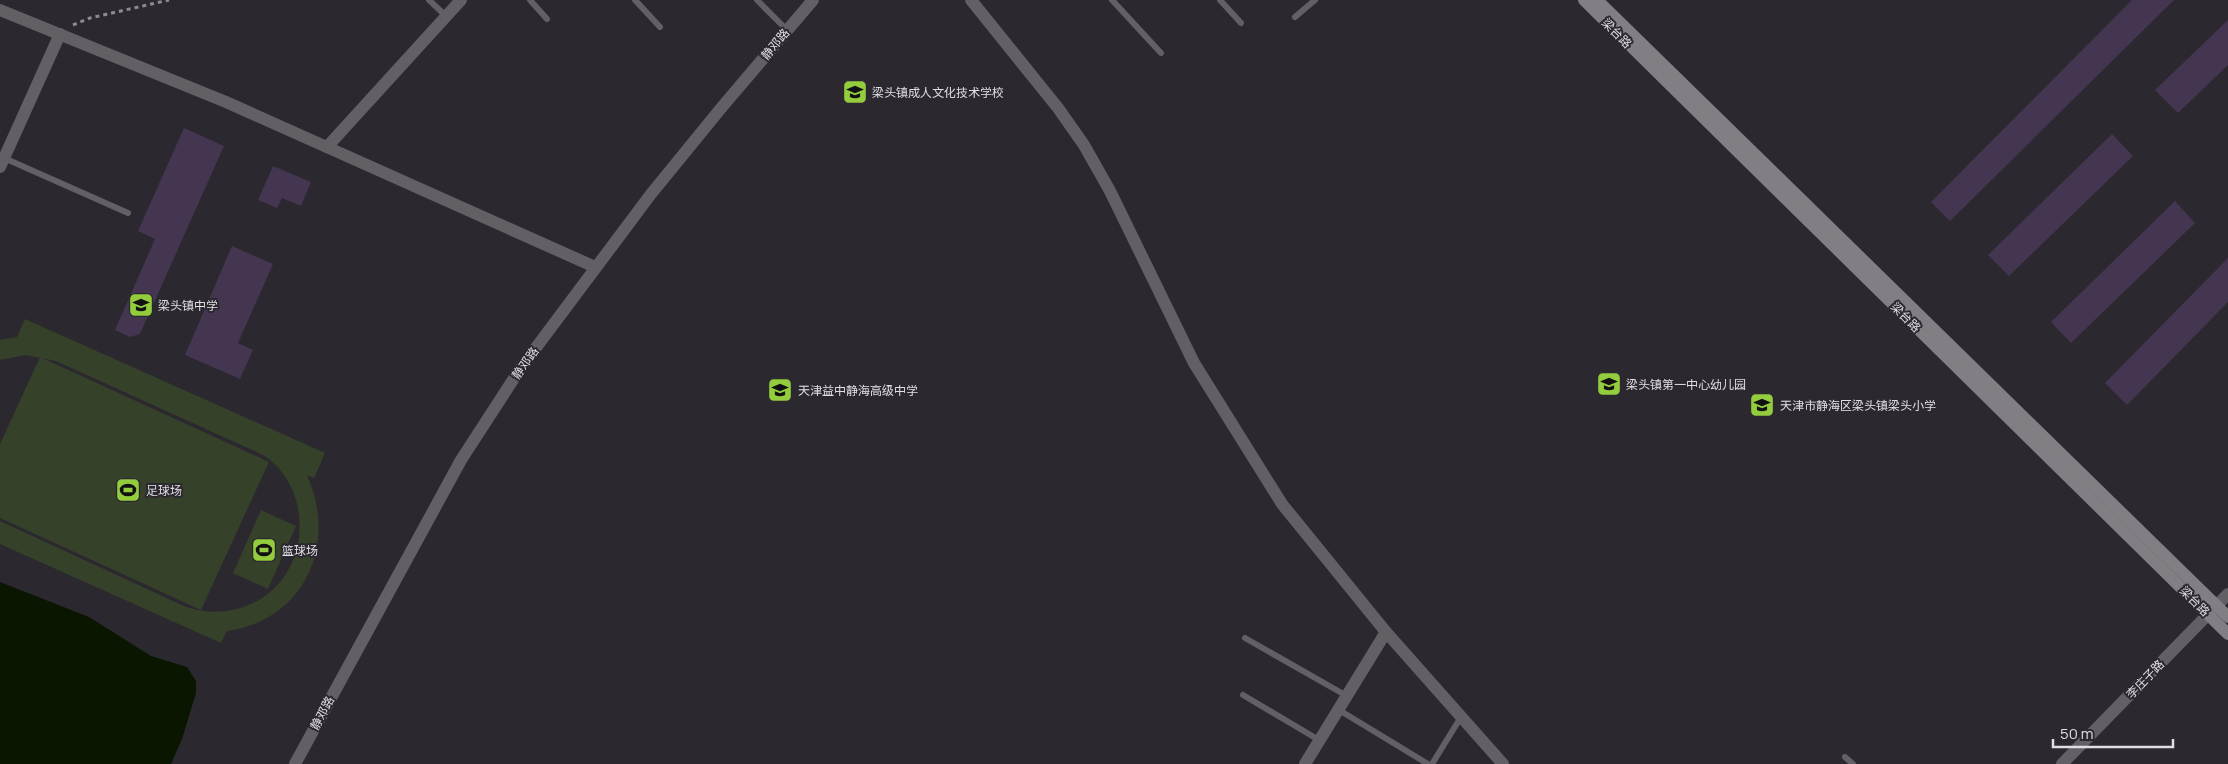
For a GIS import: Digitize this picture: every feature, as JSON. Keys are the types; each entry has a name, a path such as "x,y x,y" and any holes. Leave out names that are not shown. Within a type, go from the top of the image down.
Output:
{"main road":[{"name":"梁台路","path":"1584,0 2212,610 2228,617"},
{"name":"梁台路","path":"1597,0 2212,610 2228,634"}],"street":[{"path":"327,147 461,0"},
{"name":"静邓路","path":"295,764 461,460 520,369 595,267 722,106 813,0"},
{"path":"971,0 1058,108 1084,145 1110,191 1194,363 1282,504 1386,632 1503,764"},
{"path":"0,10 226,102 595,267"},
{"path":"2,162 60,34"},
{"name":"李庄子路","path":"2062,764 2228,594"},
{"path":"1305,764 1386,632"}],"lane":[{"path":"428,0 446,16"},
{"path":"530,0 547,19"},
{"path":"635,0 660,27"},
{"path":"757,0 786,30"},
{"path":"1112,0 1161,53"},
{"path":"1220,0 1241,23"},
{"path":"1295,17 1315,0"},
{"path":"2,162 128,213"},
{"path":"1245,638 1347,696"},
{"path":"1243,695 1319,740"},
{"path":"1339,710 1428,764"},
{"path":"1432,764 1461,717"},
{"path":"1845,757 1852,764"}],"path":[{"path":"60,34 90,18 169,0"}],"shaded area":[{"path":"25,319 325,453 314,478 307,475 316,501 319,527 316,552 308,575 295,595 277,612 254,624 227,631 221,643 0,544 0,521 186,607 212,612 235,609 257,601 274,588 288,570 297,549 300,526 296,500 291,486 284,474 263,455 56,361 26,355 0,360 0,340 17,337"},
{"name":"足球场","path":"40,357 269,462 201,610 0,518 0,444"},
{"name":"篮球场","path":"261,510 296,526 268,589 233,573"},
{"path":"0,582 89,617 151,656 187,667 196,681 196,693 182,739 171,764 0,764"}],"building":[{"path":"2132,0 2174,0 1950,221 1931,202"},
{"path":"2228,20 2228,65 2178,113 2155,90"},
{"path":"184,128 224,146 140,334 130,337 115,330 155,239 138,231"},
{"path":"2112,134 2133,156 2009,276 1988,255"},
{"path":"273,166 311,182 301,206 282,198 277,208 258,200"},
{"path":"2175,201 2195,223 2071,343 2051,322"},
{"path":"232,246 273,264 238,343 253,350 240,379 185,355"},
{"path":"2228,258 2228,302 2127,405 2105,383"}],"place":[{"name":"梁头镇成人文化技术学校","path":"855,92"},
{"name":"梁头镇中学","path":"141,305"},
{"name":"梁头镇第一中心幼儿园","path":"1609,384"},
{"name":"天津益中静海高级中学","path":"780,390"},
{"name":"天津市静海区梁头镇梁头小学","path":"1762,405"},
{"name":"足球场","path":"128,490"},
{"name":"篮球场","path":"264,550"}]}
